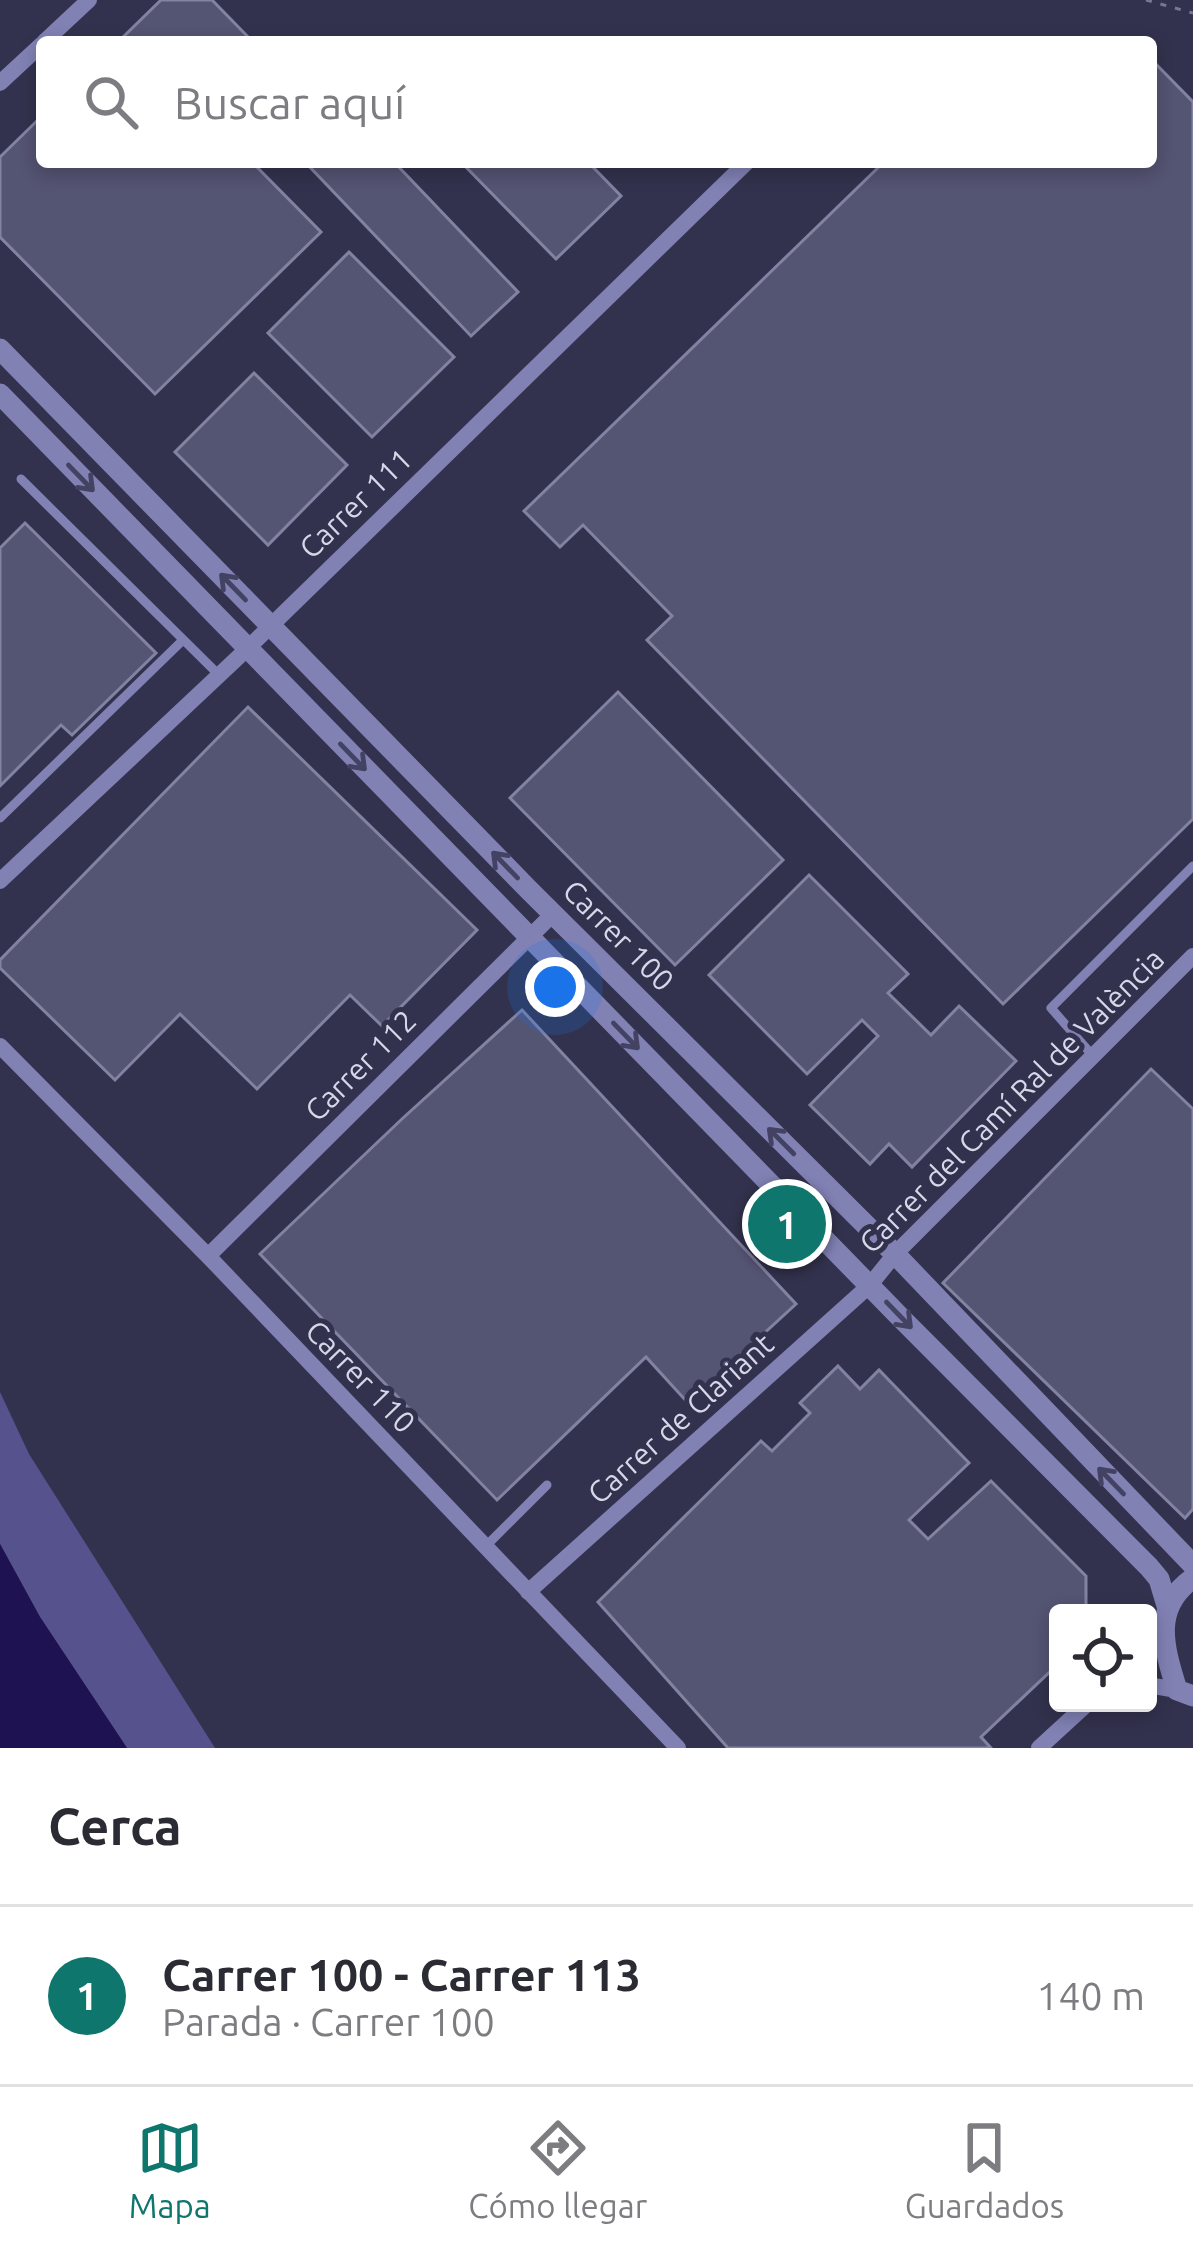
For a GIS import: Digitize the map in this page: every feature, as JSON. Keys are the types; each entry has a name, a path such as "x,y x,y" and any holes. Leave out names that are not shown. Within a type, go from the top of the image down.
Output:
{"street":[{"path":"50,36 89,0"},
{"path":"0,83 36,50"},
{"name":"Carrer 111","path":"0,881 248,648 741,168"},
{"name":"Carrer 100","path":"0,349 553,914 895,1254 1193,1565"},
{"path":"0,394 1149,1567 1159,1579 1164,1649 1185,1693"},
{"name":"Carrer 112","path":"208,1256 553,914"},
{"name":"Carrer del Camí Ral de València","path":"870,1285 895,1254 1193,956"},
{"name":"Carrer 110","path":"0,1046 208,1256 678,1748"},
{"name":"Carrer de Clariant","path":"528,1592 870,1285"},
{"path":"1160,1626 1181,1587 1193,1578"},
{"path":"1039,1748 1078,1712"}],"lane":[{"path":"21,479 219,675"},
{"path":"0,818 183,640"},
{"path":"1093,1057 1051,1007 1193,866"},
{"path":"484,1547 547,1485"}],"path":[{"path":"1146,0 1193,13"}],"shaded area":[{"path":"0,1392 29,1454 215,1748 127,1748 40,1617 0,1544"},
{"path":"0,1544 40,1617 127,1748 0,1748"}],"building":[{"path":"161,0 212,0 247,36 124,36"},
{"path":"1157,65 1193,102 1193,819 1003,1004 647,640 672,616 583,525 560,547 524,511 878,168 1157,168"},
{"path":"36,122 36,168 258,168 321,232 155,394 0,237 0,157"},
{"path":"311,168 400,168 518,292 471,336"},
{"path":"467,168 594,168 621,196 556,259"},
{"path":"349,252 454,357 372,437 268,333"},
{"path":"254,373 347,465 268,545 175,452"},
{"path":"25,523 156,653 72,735 61,725 0,786 0,548"},
{"path":"618,692 783,860 675,965 510,798"},
{"path":"248,707 477,930 382,1026 350,995 257,1089 180,1014 115,1080 0,968 0,960"},
{"path":"809,875 908,974 888,993 931,1035 959,1006 1016,1061 912,1167 889,1144 870,1164 810,1105 878,1036 862,1020 807,1074 709,975"},
{"path":"522,1010 796,1304 688,1403 646,1357 497,1500 260,1254"},
{"path":"1151,1069 1193,1109 1193,1509 1185,1518 943,1283"},
{"path":"838,1366 860,1389 879,1370 969,1463 909,1520 928,1539 991,1481 1086,1576 1086,1604 1049,1604 1049,1673 981,1737 991,1748 728,1748 598,1602 761,1441 772,1451 810,1413 800,1403"}],"place":[{"name":"Carrer 100 - Carrer 113","path":"787,1224"}]}
